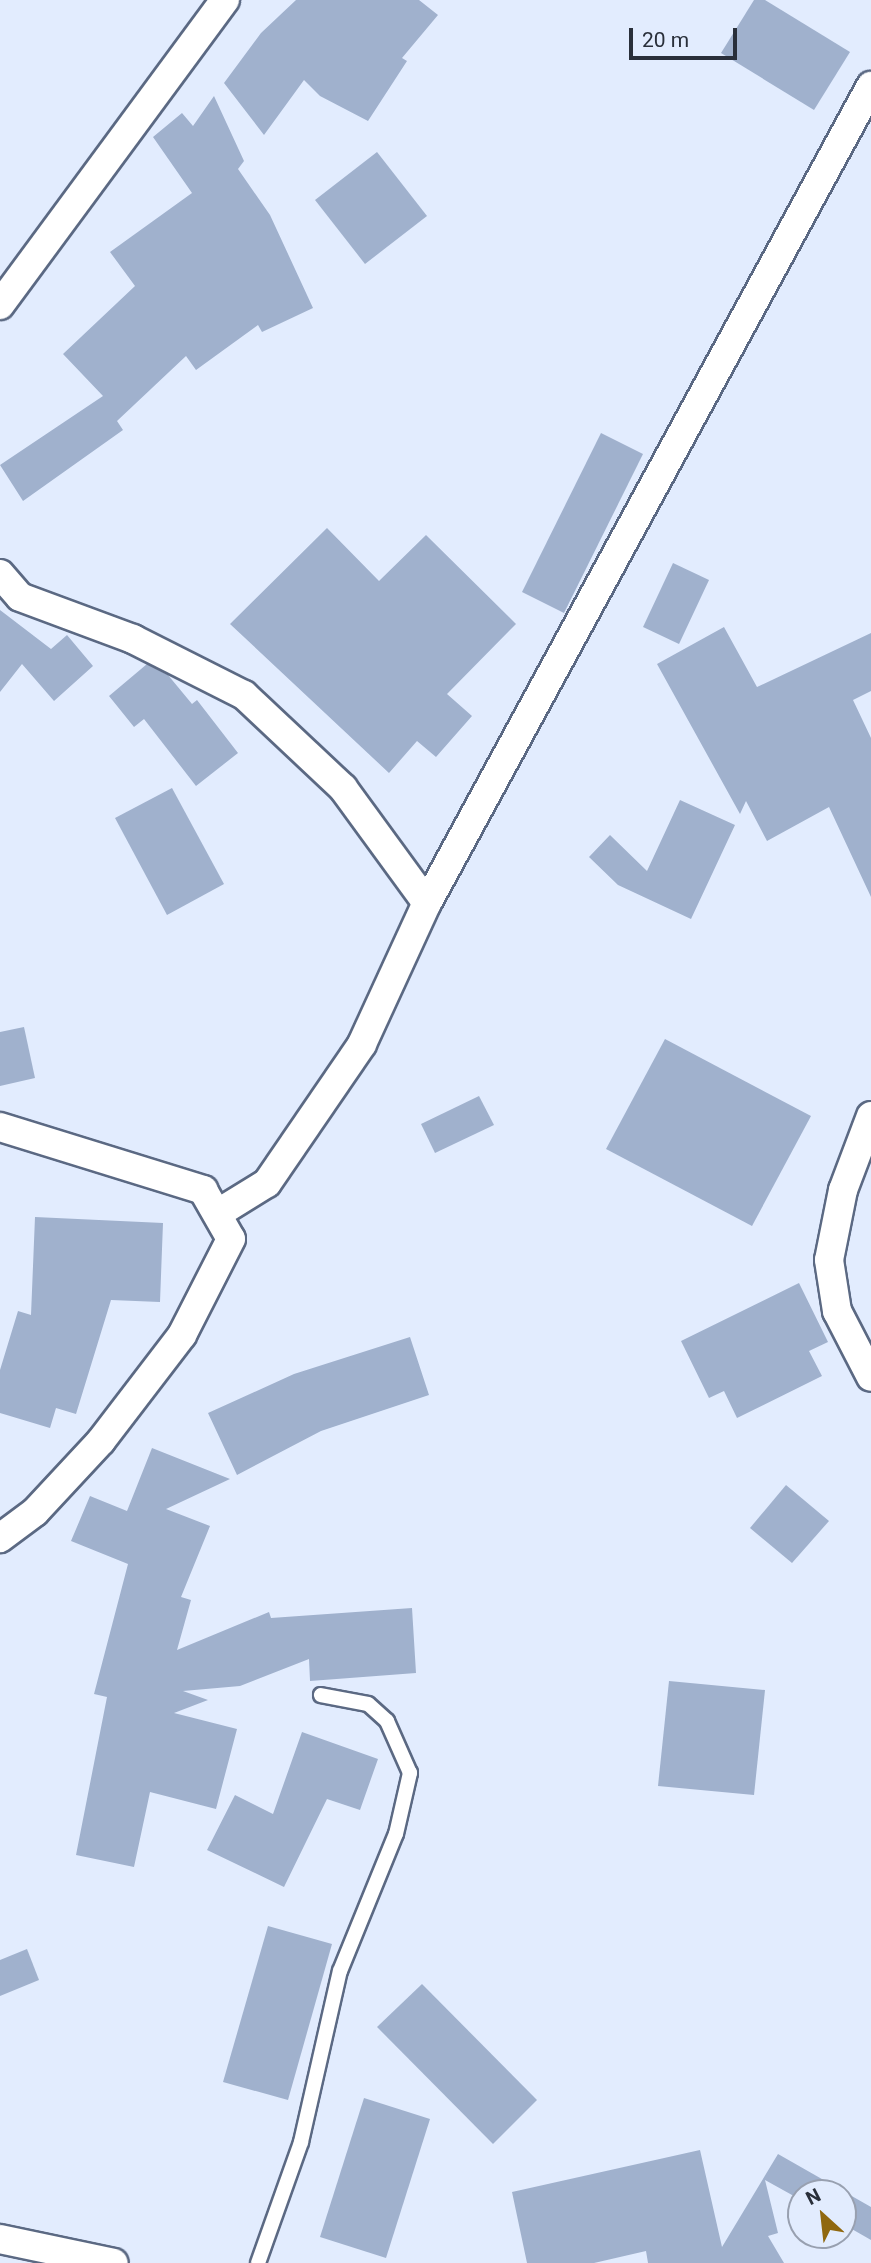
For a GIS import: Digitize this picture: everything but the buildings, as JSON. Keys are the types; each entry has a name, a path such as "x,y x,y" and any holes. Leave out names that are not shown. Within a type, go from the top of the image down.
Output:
{"street":[{"path":"0,305 225,0"},
{"path":"220,1212 267,1183 284,1163 362,1044 427,903 871,86"},
{"path":"0,574 20,597 133,639 244,695 342,788 427,903"},
{"path":"871,1116 843,1190 829,1260 837,1311 871,1377"},
{"path":"0,1127 203,1190 220,1212 231,1239 182,1335 101,1441 35,1512 0,1538"},
{"path":"0,2239 114,2263"}],"lane":[{"path":"258,2263 301,2142 340,1971 396,1834 410,1773 387,1721 368,1704 321,1695"}]}
